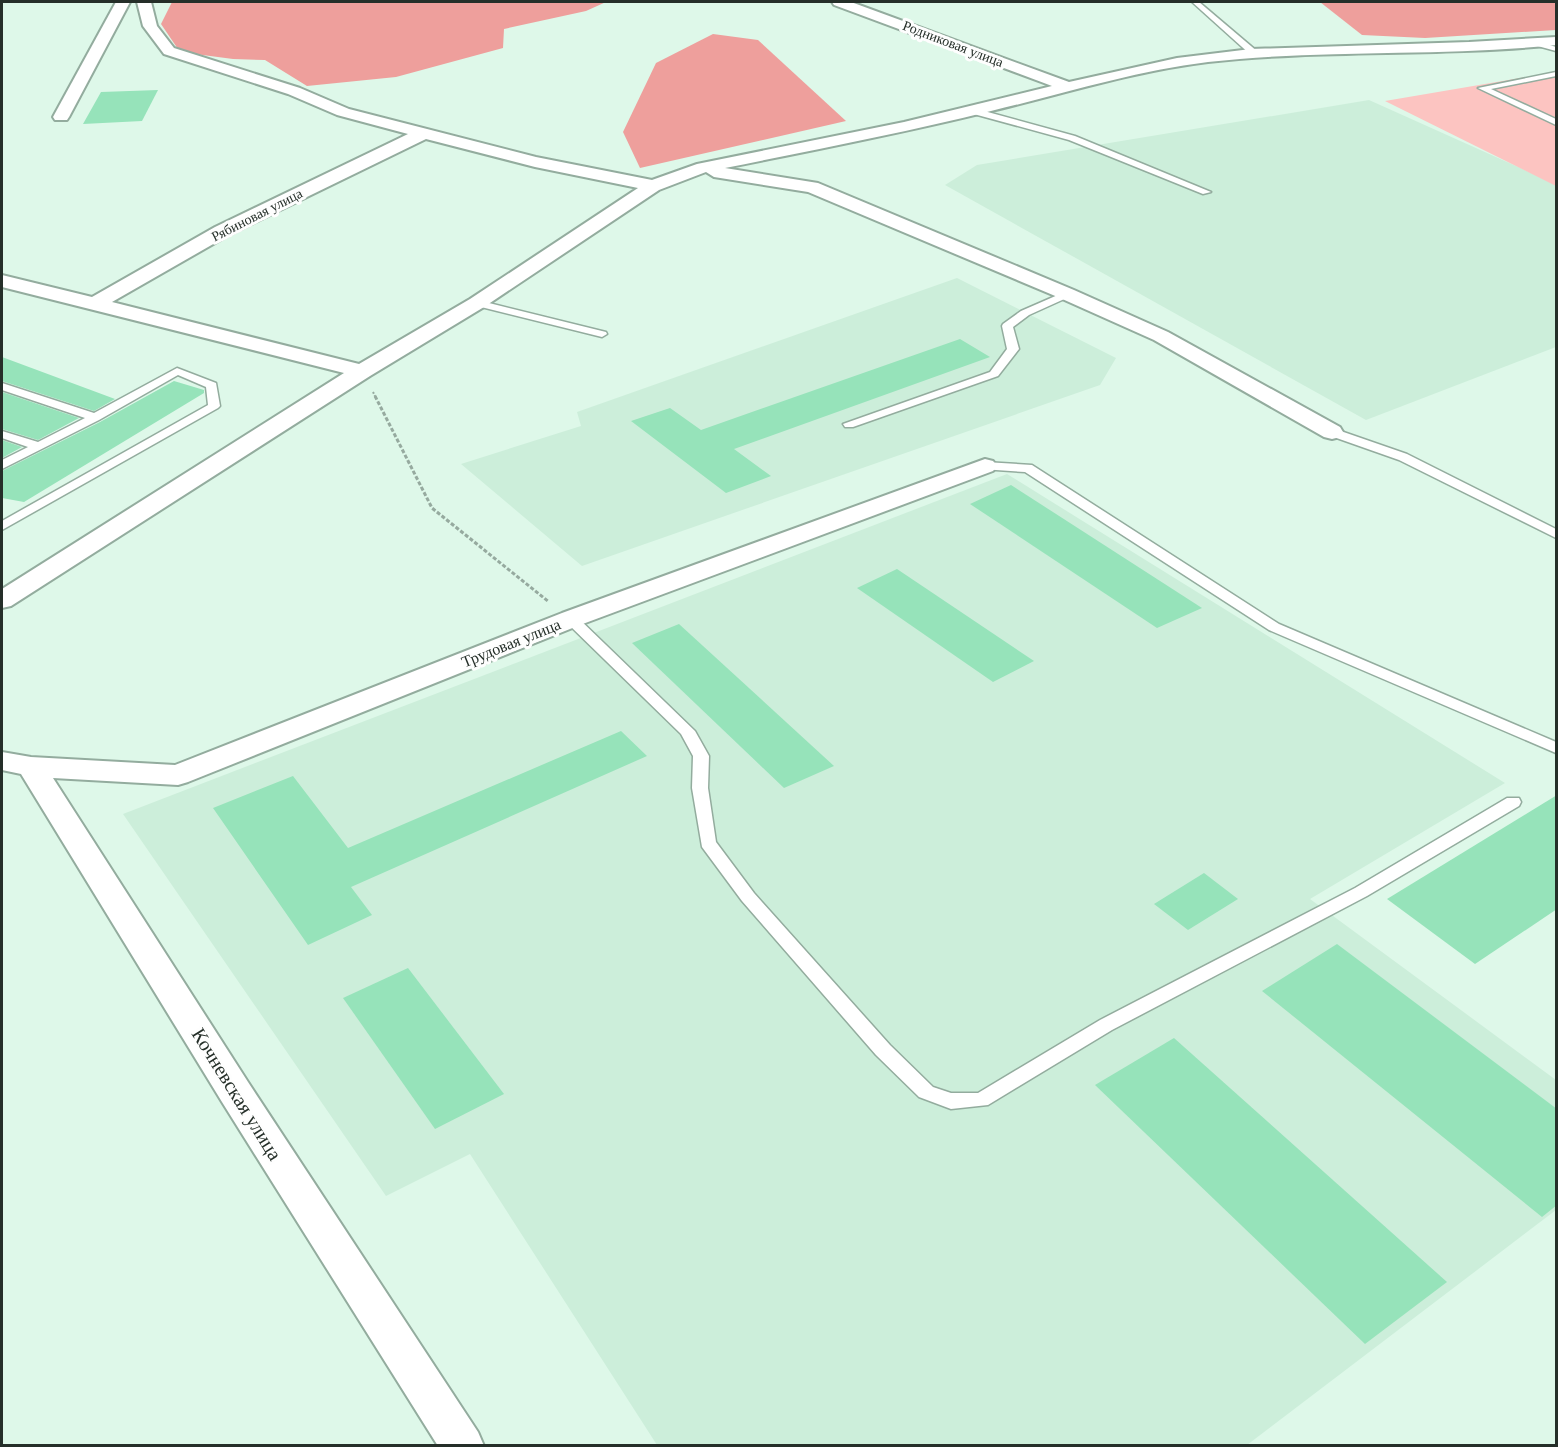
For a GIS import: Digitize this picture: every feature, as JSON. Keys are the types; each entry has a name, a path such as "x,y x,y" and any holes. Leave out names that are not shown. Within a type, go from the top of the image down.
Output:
{"street":[{"path":"61,117 123,2"},
{"path":"144,2 150,26 169,51 294,91 343,112 535,162 653,186"},
{"name":"Родниковая улица","path":"840,2 1066,86"},
{"path":"2,600 362,371 477,303 653,186 697,169 973,111 1066,86 1155,66 1255,54 1557,41"},
{"name":"Рябиновая улица","path":"95,304 222,231 424,133"},
{"path":"697,169 812,187 1161,336 1332,432"},
{"path":"2,281 362,371"},
{"name":"Трудовая улица","path":"16,764 178,775 571,620 985,466"},
{"name":"Кочневская улица","path":"16,764 235,1092 463,1446"}],"lane":[{"path":"1195,2 1255,54"},
{"path":"1537,43 1557,49"},
{"path":"1557,74 1482,88 1557,122"},
{"path":"973,111 1072,138 1206,192"},
{"path":"849,424 994,374 1012,349 1007,326 1025,313 1067,294"},
{"path":"477,303 602,334"},
{"path":"2,465 177,371 212,385 214,406 2,526"},
{"path":"2,386 95,417"},
{"path":"1332,432 1403,457 1557,534"},
{"path":"2,434 39,446"},
{"path":"985,466 1028,468 1274,627 1557,748"},
{"path":"571,620 687,730 700,756 700,788 708,843 748,897 883,1050 926,1092 951,1101 981,1100 1106,1024 1361,892 1513,802"}],"path":[{"path":"362,371 432,508 571,620"}],"shaded area":[{"path":"172,2 606,2 586,11 504,29 503,48 396,77 307,86 265,60 233,59 180,52 161,24"},
{"path":"1320,2 1556,2 1556,30 1425,38 1362,35"},
{"path":"713,34 758,40 846,121 640,168 623,132 656,63"},
{"path":"1556,72 1556,186 1385,101"},
{"path":"1369,100 1556,184 1556,347 1366,420 945,185 977,165"},
{"path":"957,278 1116,358 1100,385 582,566 461,464 581,426 577,412"},
{"path":"1007,474 1505,783 1310,899 1556,1080 1556,1210 1247,1445 657,1445 470,1154 386,1196 123,814"}],"building":[{"path":"158,90 142,121 83,124 101,92"},
{"path":"960,339 990,357 734,449 771,476 726,493 631,421 670,408 701,430"},
{"path":"2,357 115,399 94,411 2,381"},
{"path":"174,381 204,390 204,393 24,502 2,498 2,471 100,422"},
{"path":"2,392 79,418 38,440 2,429"},
{"path":"2,440 22,447 2,458"},
{"path":"1011,485 1202,608 1157,628 970,504"},
{"path":"897,569 1034,661 993,682 857,588"},
{"path":"679,624 834,766 784,788 632,643"},
{"path":"621,731 647,756 351,887 372,915 308,945 213,808 293,776 348,848"},
{"path":"1557,795 1557,909 1475,964 1387,899"},
{"path":"1204,873 1238,899 1188,930 1154,904"},
{"path":"1337,944 1557,1109 1557,1205 1542,1217 1262,991"},
{"path":"408,968 504,1094 435,1129 343,998"},
{"path":"1174,1038 1447,1282 1365,1344 1095,1085"}]}
